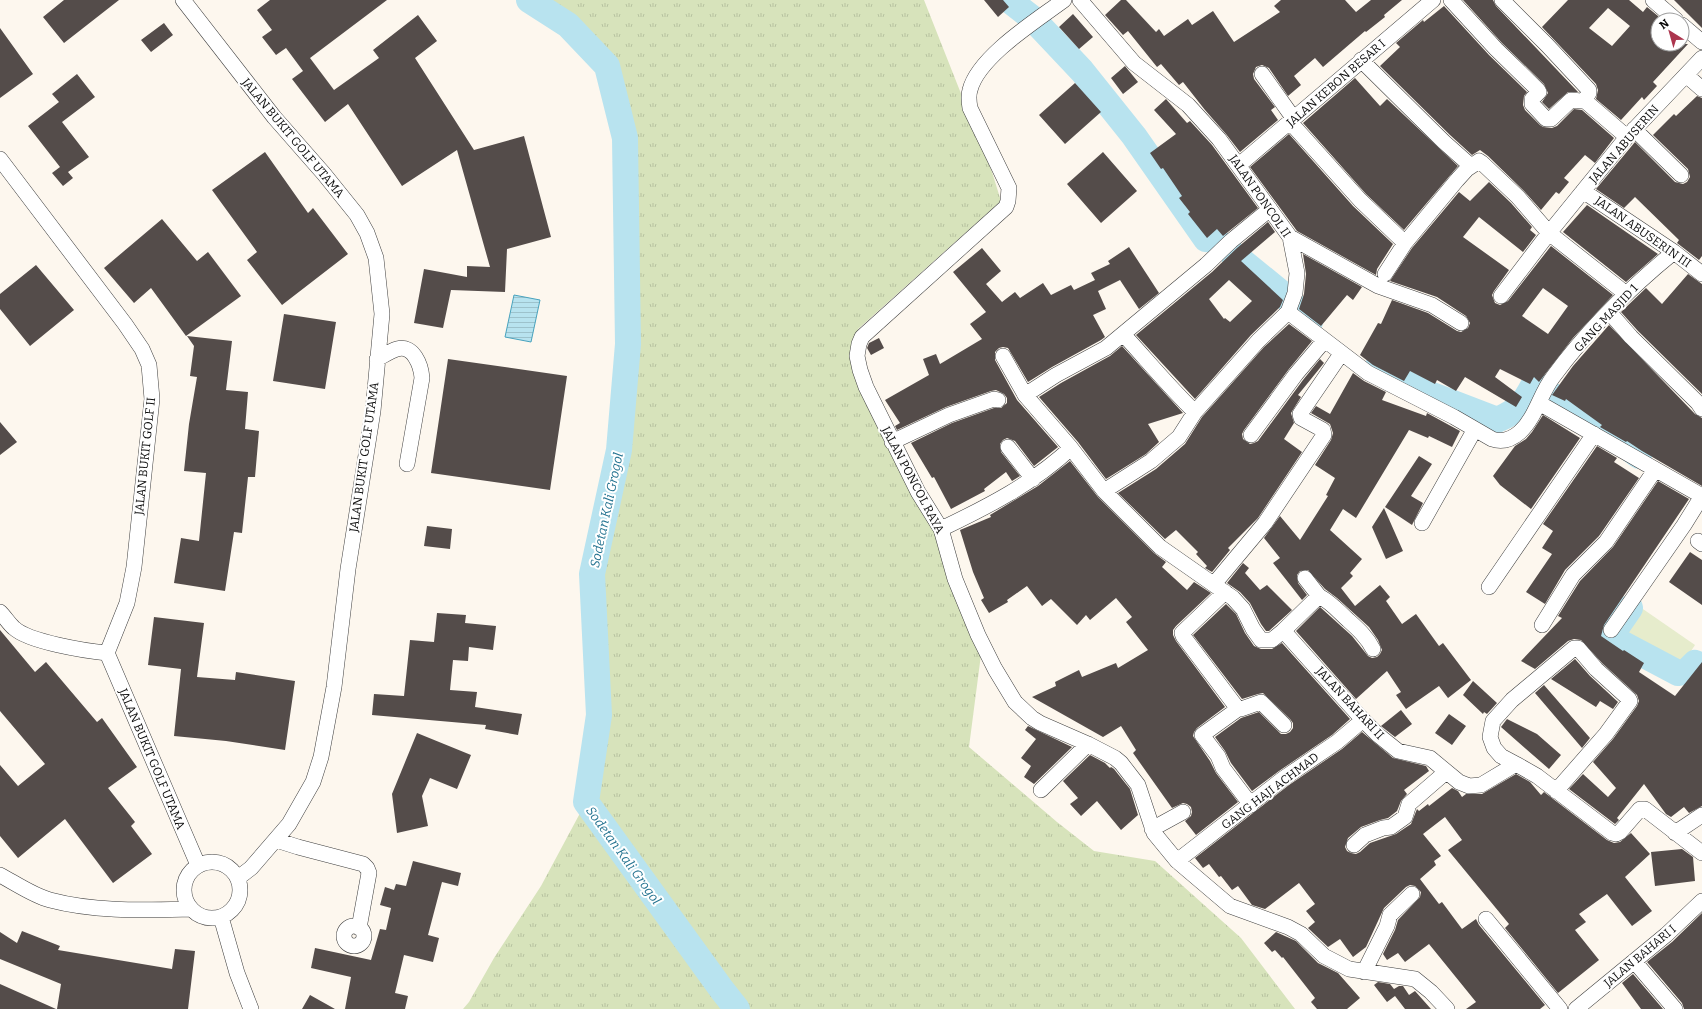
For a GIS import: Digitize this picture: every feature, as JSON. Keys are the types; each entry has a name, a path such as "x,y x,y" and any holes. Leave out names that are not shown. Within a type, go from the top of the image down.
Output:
{"street":[{"name":"JALAN BUKIT GOLF UTAMA","path":"183,0 274,118 357,214 367,233 376,258 382,314 373,412 348,569 335,679 321,757 313,782 289,824 251,868 238,878"},
{"name":"JALAN PONCOL RAYA","path":"1064,0 988,60 974,80 968,98 970,108 1009,188 1006,207 862,337 857,356 860,370 892,442 918,492 941,528 955,579 978,635 995,669 1015,702 1032,718 1040,723 1088,744 1115,758 1134,778 1154,833 1177,861 1230,906 1288,927 1301,934 1324,956 1349,969 1415,979 1431,992 1447,1009"},
{"name":"JALAN PONCOL II","path":"1080,0 1134,63 1196,112 1239,165 1290,236 1297,273 1290,307"},
{"name":"JALAN KEBON BESAR I","path":"1239,165 1433,0"},
{"path":"1451,0 1496,49 1538,90 1539,92 1532,99 1532,104 1546,119 1551,119 1571,100 1582,102 1589,93 1589,90 1547,44 1502,0"},
{"path":"1653,0 1667,12"},
{"path":"1690,32 1702,42"},
{"name":"JALAN ABUSERIN","path":"1501,296 1549,233 1630,133 1702,58"},
{"path":"1361,60 1444,142 1471,166"},
{"path":"1262,74 1292,121 1360,200 1404,243"},
{"path":"1686,75 1702,89"},
{"path":"1584,100 1630,133 1681,176"},
{"name":"JALAN BUKIT GOLF II","path":"0,159 117,312 142,349 149,365 152,399 134,567 127,603 107,653"},
{"path":"1385,274 1404,243 1457,180 1471,166 1479,161 1518,197 1549,233 1620,289"},
{"name":"JALAN ABUSERIN III","path":"1583,191 1674,252 1702,274"},
{"path":"1025,395 1056,375 1106,348 1206,266 1231,241 1270,209"},
{"path":"1290,236 1378,286 1432,305 1461,323"},
{"name":"GANG MASJID 1","path":"1290,307 1324,341 1368,373 1498,441 1513,437 1530,420 1552,378 1585,338 1610,313 1626,294 1674,252"},
{"path":"1104,491 1151,461 1179,437 1195,412 1290,307"},
{"path":"1610,313 1698,403 1702,409"},
{"path":"1123,334 1157,371 1172,390 1195,412"},
{"path":"1251,435 1296,374 1324,341"},
{"path":"377,359 398,348 405,348 411,351 416,358 422,372 407,464"},
{"path":"1238,709 1182,633 1220,588 1324,435 1323,430 1301,418 1300,414 1341,354"},
{"path":"1003,356 1025,395 1072,448 1104,491 1160,547 1220,588 1243,609 1253,629 1261,640 1272,640 1283,632 1319,596"},
{"path":"1542,397 1594,434 1702,496 1684,525 1611,630"},
{"path":"892,442 949,415 998,400"},
{"path":"1422,523 1475,428"},
{"path":"1489,588 1594,434"},
{"path":"1008,447 1033,479"},
{"path":"941,528 992,504 1033,479 1072,448"},
{"path":"1542,625 1573,575 1606,542 1655,470"},
{"path":"1305,578 1319,596 1329,601 1356,625 1373,649"},
{"path":"0,612 15,629 35,638 80,650 107,653"},
{"name":"JALAN BAHARI II","path":"1283,632 1363,720 1398,751 1430,758 1459,782 1475,786 1491,780 1516,764"},
{"path":"1556,791 1606,734 1630,702 1629,699 1596,669 1578,648 1574,648 1512,700 1493,722 1490,737 1494,748 1501,756 1537,776 1556,791 1612,833 1616,834 1620,832 1642,808 1702,853"},
{"name":"JALAN BUKIT GOLF UTAMA","path":"107,653 198,865"},
{"path":"1251,805 1223,768 1218,756 1202,735 1238,709 1261,702 1284,725"},
{"name":"GANG HAJI ACHMAD","path":"1177,861 1284,778 1337,742 1363,720"},
{"path":"1041,790 1088,744"},
{"path":"1354,845 1365,835 1383,828 1391,827 1405,817 1409,804 1446,772"},
{"path":"1152,829 1183,812"},
{"path":"1675,833 1702,815"},
{"path":"276,840 362,864 367,868 369,873 359,928"},
{"path":"209,861 221,862 232,868 238,878 241,893 234,908 222,917 205,918 191,909 184,894 186,877 198,865 209,861"},
{"path":"0,875 48,900 82,906 143,910 191,909"},
{"path":"1364,972 1387,926 1390,915 1412,894"},
{"name":"JALAN BAHARI I","path":"1576,1009 1699,909"},
{"path":"222,917 236,973 251,1009"},
{"path":"1486,920 1560,1009"},
{"path":"1634,961 1675,1009"}],"green space":[{"path":"529,0 924,0 992,172 1001,201 858,329 852,368 885,442 932,518 982,647 969,747 1057,822 1094,851 1155,861 1241,938 1295,1009 463,1009 469,1002 494,958 541,886 586,802 599,715 592,574 619,450 628,344 625,138 607,66 568,25"},
{"path":"1640,607 1695,645 1680,668 1624,630"}],"water":[{"path":"514,295 540,300 531,342 505,337"}],"building":[{"path":"64,0 119,0 64,43 43,17"},
{"path":"270,0 387,0 310,58 334,90 379,58 373,50 418,15 437,41 415,58 474,150 524,136 551,237 507,249 505,292 451,290 443,328 414,323 424,269 467,277 467,266 490,267 457,150 402,186 348,104 325,122 292,79 303,71 286,48 276,55 262,37 272,30 257,10"},
{"path":"984,0 1003,0 1009,7 998,17"},
{"path":"1121,0 1126,0 1156,32 1159,29 1164,36 1188,19 1192,25 1213,11 1234,42 1280,12 1274,6 1281,0 1345,0 1356,12 1371,0 1402,0 1384,15 1385,17 1366,32 1365,31 1323,67 1315,58 1294,76 1301,85 1288,96 1269,68 1262,65 1256,67 1253,74 1254,79 1275,107 1271,110 1278,120 1240,152 1183,82 1179,85 1161,64 1157,67 1128,31 1123,35 1105,15"},
{"path":"1463,0 1493,0 1496,6 1578,92 1568,92 1549,109 1542,102 1548,93 1544,84 1502,43"},
{"path":"1568,0 1629,0 1643,12 1647,7 1653,12 1650,12 1650,52 1681,52 1653,82 1657,86 1644,100 1642,97 1621,120 1596,99 1598,90 1596,84 1542,27","holes":["1608,8 1630,26 1612,46 1589,28"]},
{"path":"1674,0 1702,0 1702,28 1690,16 1690,12 1686,12"},
{"path":"1444,6 1489,55 1527,92 1524,96 1523,105 1525,110 1540,125 1543,127 1552,128 1557,126 1574,109 1582,110 1614,138 1595,163 1585,155 1564,178 1569,182 1559,194 1556,192 1541,210 1488,156 1480,150 1472,155 1380,66 1400,47 1396,43 1423,20 1424,22"},
{"path":"1073,14 1093,37 1079,49 1059,27"},
{"path":"164,23 173,35 151,52 141,40"},
{"path":"0,28 33,74 0,98"},
{"path":"1125,66 1138,82 1123,94 1111,78"},
{"path":"77,74 95,97 62,122 89,157 68,172 73,178 63,186 52,173 60,167 28,126 59,102 52,94"},
{"path":"1355,78 1380,106 1387,99 1458,166 1404,230 1366,194 1303,123"},
{"path":"1075,83 1101,112 1065,144 1039,115"},
{"path":"1697,96 1702,98 1702,256 1699,260 1677,243 1679,240 1635,197 1624,208 1596,189 1635,142 1675,182 1683,184 1687,182 1690,177 1688,169 1653,135 1674,114 1676,116"},
{"path":"1166,99 1187,123 1190,121 1212,145 1258,208 1223,236 1217,229 1207,238 1188,214 1190,212 1179,198 1182,196 1163,168 1161,169 1150,153 1176,134 1154,110"},
{"path":"1289,134 1353,206 1393,244 1377,269 1376,275 1297,231 1250,167"},
{"path":"265,152 308,213 313,208 348,254 282,305 247,260 257,252 212,190"},
{"path":"1103,152 1137,191 1101,223 1067,184"},
{"path":"1489,182 1511,203 1532,227 1530,230 1536,235 1523,252 1479,217 1463,237 1509,270 1492,295 1495,303 1500,305 1508,301 1551,246 1613,295 1573,338 1539,382 1534,377 1530,384 1500,369 1495,377 1522,397 1516,407 1465,377 1456,391 1437,380 1435,384 1410,371 1404,381 1373,365 1360,355 1378,323 1381,324 1392,300 1428,313 1457,331 1461,332 1468,328 1470,323 1466,316 1437,297 1390,281 1412,248 1459,192 1470,201","holes":["1543,288 1568,306 1548,334 1522,316"]},
{"path":"1587,205 1658,254 1626,282 1563,232"},
{"path":"162,219 197,261 208,252 241,296 186,336 151,288 134,303 104,268"},
{"path":"1268,222 1275,232 1241,261 1283,300 1280,307 1251,335 1195,399 1136,335 1212,272 1237,248","holes":["1229,280 1252,301 1230,322 1225,318 1224,319 1209,299"]},
{"path":"1129,247 1159,293 1139,309 1120,280 1098,291 1106,309 1093,315 1105,337 1028,382 1008,348 999,348 995,352 995,360 1017,400 1058,447 1034,466 1015,441 1007,438 1003,440 1000,444 1001,452 1020,476 1012,481 1006,472 984,489 985,491 951,509 934,477 932,478 911,443 952,423 994,408 1001,408 1007,403 1007,398 1004,394 996,390 991,391 946,407 897,430 895,426 900,423 885,400 929,375 923,359 936,354 940,364 982,339 970,324 986,312 953,272 982,248 1001,271 986,284 1002,302 1015,292 1020,298 1043,283 1051,295 1071,285 1074,290 1095,280 1091,273 1110,264 1108,261"},
{"path":"1303,254 1362,287 1353,300 1347,295 1321,326 1299,309 1304,294 1306,274"},
{"path":"36,265 74,310 30,346 0,309 0,294"},
{"path":"1688,274 1702,284 1702,394 1638,331 1621,312 1646,288 1662,304"},
{"path":"284,314 336,322 325,389 273,381"},
{"path":"1289,324 1312,341 1289,369 1242,434 1243,439 1250,444 1258,441 1320,359 1324,363 1298,395 1301,397 1291,413 1294,423 1284,439 1302,452 1258,518 1228,548 1230,550 1212,572 1205,568 1207,566 1196,554 1198,552 1176,530 1165,539 1118,493 1156,469 1185,444 1202,417 1264,347"},
{"path":"1609,325 1695,414 1702,418 1702,486 1627,441 1626,442 1600,427 1602,425 1566,399 1565,401 1552,395 1573,366"},
{"path":"187,336 232,341 226,390 248,392 245,429 259,431 255,477 248,477 242,533 234,532 225,591 174,583 181,538 199,541 206,473 184,471 189,424 197,377 190,376 194,346"},
{"path":"879,338 884,348 871,355 867,348 869,343"},
{"path":"1122,346 1183,413 1148,424 1159,442 1146,454 1106,479 1078,442 1039,397 1110,356"},
{"path":"448,359 567,376 550,490 431,473"},
{"path":"1353,373 1364,381 1386,392 1382,400 1426,416 1427,413 1460,431 1452,447 1429,436 1428,438 1409,430 1356,518 1343,509 1330,530 1362,559 1350,573 1353,576 1341,588 1355,606 1380,585 1390,597 1386,601 1402,624 1416,614 1439,646 1443,643 1471,680 1448,698 1439,686 1406,709 1396,695 1401,692 1387,671 1356,699 1296,631 1320,607 1352,636 1368,656 1372,658 1377,657 1382,650 1378,640 1369,627 1325,589 1308,570 1300,571 1297,575 1298,583 1307,595 1302,600 1273,563 1280,558 1264,538 1280,516 1300,540 1328,496 1326,495 1335,478 1315,465 1331,440 1333,433 1330,424 1311,413 1316,406 1330,414"},
{"path":"1543,415 1580,438 1531,509 1500,485 1493,476 1515,446 1526,439 1532,432"},
{"path":"0,422 17,442 0,455"},
{"path":"1597,446 1617,458 1614,462 1639,478 1599,536 1565,570 1545,604 1526,592 1552,554 1542,548 1553,531 1543,524"},
{"path":"1419,456 1432,464 1411,496 1423,503 1412,525 1385,507"},
{"path":"1070,461 1098,497 1154,553 1166,562 1162,567 1187,590 1194,582 1211,593 1176,626 1173,630 1173,635 1225,707 1197,728 1193,736 1210,761 1216,773 1238,802 1196,835 1185,821 1191,816 1191,807 1183,803 1172,808 1133,753 1136,750 1121,726 1103,737 1032,697 1056,686 1055,682 1079,670 1082,677 1116,663 1118,668 1148,650 1126,622 1132,617 1116,598 1090,620 1086,615 1077,625 1051,599 1042,606 1027,586 1007,600 1008,602 989,613 981,600 984,598 973,572 960,530 991,517 990,515 1038,486"},
{"path":"1658,481 1689,499 1604,625 1601,636 1644,663 1639,672 1675,696 1702,662 1702,806 1689,813 1684,807 1671,817 1666,814 1644,784 1617,818 1619,820 1615,824 1569,789 1583,774 1608,797 1616,788 1593,762 1613,739 1637,706 1639,701 1637,695 1602,663 1581,640 1574,639 1568,641 1535,669 1521,661 1562,618 1558,616 1580,581 1613,547"},
{"path":"1384,508 1403,551 1386,559 1372,527"},
{"path":"427,526 452,529 450,549 424,546"},
{"path":"1690,552 1702,560 1702,605 1669,582"},
{"path":"1243,563 1249,568 1245,573 1260,590 1267,585 1292,610 1269,631 1266,631 1261,624 1250,603 1240,592 1227,583"},
{"path":"1226,604 1236,614 1245,633 1254,646 1261,649 1272,649 1282,643 1350,719 1332,735 1252,791 1231,763 1215,737 1241,718 1259,712 1281,734 1290,732 1293,728 1293,723 1263,693 1242,699 1193,635"},
{"path":"437,613 466,615 465,623 496,626 493,650 469,647 468,661 453,660 450,690 477,692 475,707 522,714 518,735 485,729 486,725 372,715 374,694 404,696 410,640 434,642"},
{"path":"154,617 204,623 197,677 235,680 236,672 295,681 285,750 226,741 174,736 181,669 148,665"},
{"path":"0,630 35,672 46,662 97,722 102,718 137,767 108,788 135,822 131,826 152,854 113,883 65,819 18,858 0,836 0,765 18,786 45,764 0,711"},
{"path":"1575,659 1590,676 1618,702 1613,709 1600,701 1596,707 1551,679"},
{"path":"1473,681 1497,703 1487,714 1484,712 1483,714 1463,695"},
{"path":"1544,685 1590,738 1582,748 1535,693"},
{"path":"1401,710 1412,724 1395,737 1381,726"},
{"path":"1449,714 1466,726 1452,745 1435,733"},
{"path":"1507,719 1537,734 1561,755 1549,769 1501,727"},
{"path":"1028,726 1072,747 1034,784 1024,777 1031,766 1021,758 1036,739 1025,730"},
{"path":"1362,732 1393,758 1426,766 1429,771 1404,790 1407,794 1401,801 1397,811 1388,818 1361,827 1348,838 1345,847 1347,851 1356,854 1370,843 1396,834 1411,824 1417,809 1419,811 1428,804 1429,806 1452,788 1458,791 1462,797 1466,794 1482,794 1516,774 1530,782 1541,795 1544,792 1607,840 1614,843 1620,842 1631,833 1650,854 1625,877 1652,911 1632,926 1607,894 1579,914 1586,922 1575,930 1599,960 1558,993 1505,928 1509,924 1448,850 1462,840 1445,817 1423,834 1441,856 1434,861 1436,865 1420,879 1439,904 1442,902 1462,929 1476,919 1479,925 1545,1005 1540,1009 1466,1009 1476,1002 1429,944 1405,962 1398,953 1387,960 1383,954 1395,930 1398,920 1420,897 1421,892 1415,886 1410,885 1406,887 1384,908 1366,947 1353,957 1340,939 1328,947 1308,928 1315,922 1306,911 1315,904 1299,883 1265,909 1252,905 1238,886 1232,890 1209,864 1203,868 1195,858 1289,785 1342,749"},
{"path":"417,733 471,755 457,789 430,778 422,796 428,826 397,833 392,794"},
{"path":"1090,755 1114,769 1130,789 1138,815 1121,830 1097,801 1081,816 1070,804 1078,798 1063,781"},
{"path":"1682,849 1693,857 1695,881 1655,886 1651,852"},
{"path":"413,861 461,873 458,886 442,882 428,935 439,938 433,962 404,955 395,993 408,996 405,1009 345,1009 351,977 311,968 315,948 371,960 380,929 386,930 391,908 380,905 385,887 394,890 396,884 406,886"},
{"path":"1702,913 1702,1009 1684,1009 1682,1003 1647,962 1672,942"},
{"path":"22,931 60,946 58,950 172,969 175,949 195,951 188,1009 57,1009 61,984 0,959 0,932 17,943"},
{"path":"1276,932 1296,941 1318,963 1338,973 1360,998 1347,1009 1317,1009 1311,1002 1315,998 1283,957 1282,958 1275,950 1272,952 1264,943"},
{"path":"1633,974 1663,1009 1641,1009 1622,983"},
{"path":"1378,982 1390,984 1394,989 1399,986 1403,986 1409,995 1415,991 1431,1009 1405,1009 1395,996 1387,1002 1374,985"},
{"path":"0,984 56,1009 0,1009"},
{"path":"310,995 335,1009 302,1009"}],"waterway":[{"name":"Sodetan Kali Grogol","path":"529,0 568,25 607,66 625,138 628,344 619,450 592,574 599,715 586,802 737,1009"},
{"path":"1009,0 1032,18 1082,71 1134,136 1206,239 1216,240 1285,296 1310,322"},
{"path":"1376,369 1424,392 1497,420 1511,413 1520,406 1534,384 1590,419 1639,456"},
{"path":"1630,608 1610,637 1678,673 1687,671 1695,663 1702,666"}]}
